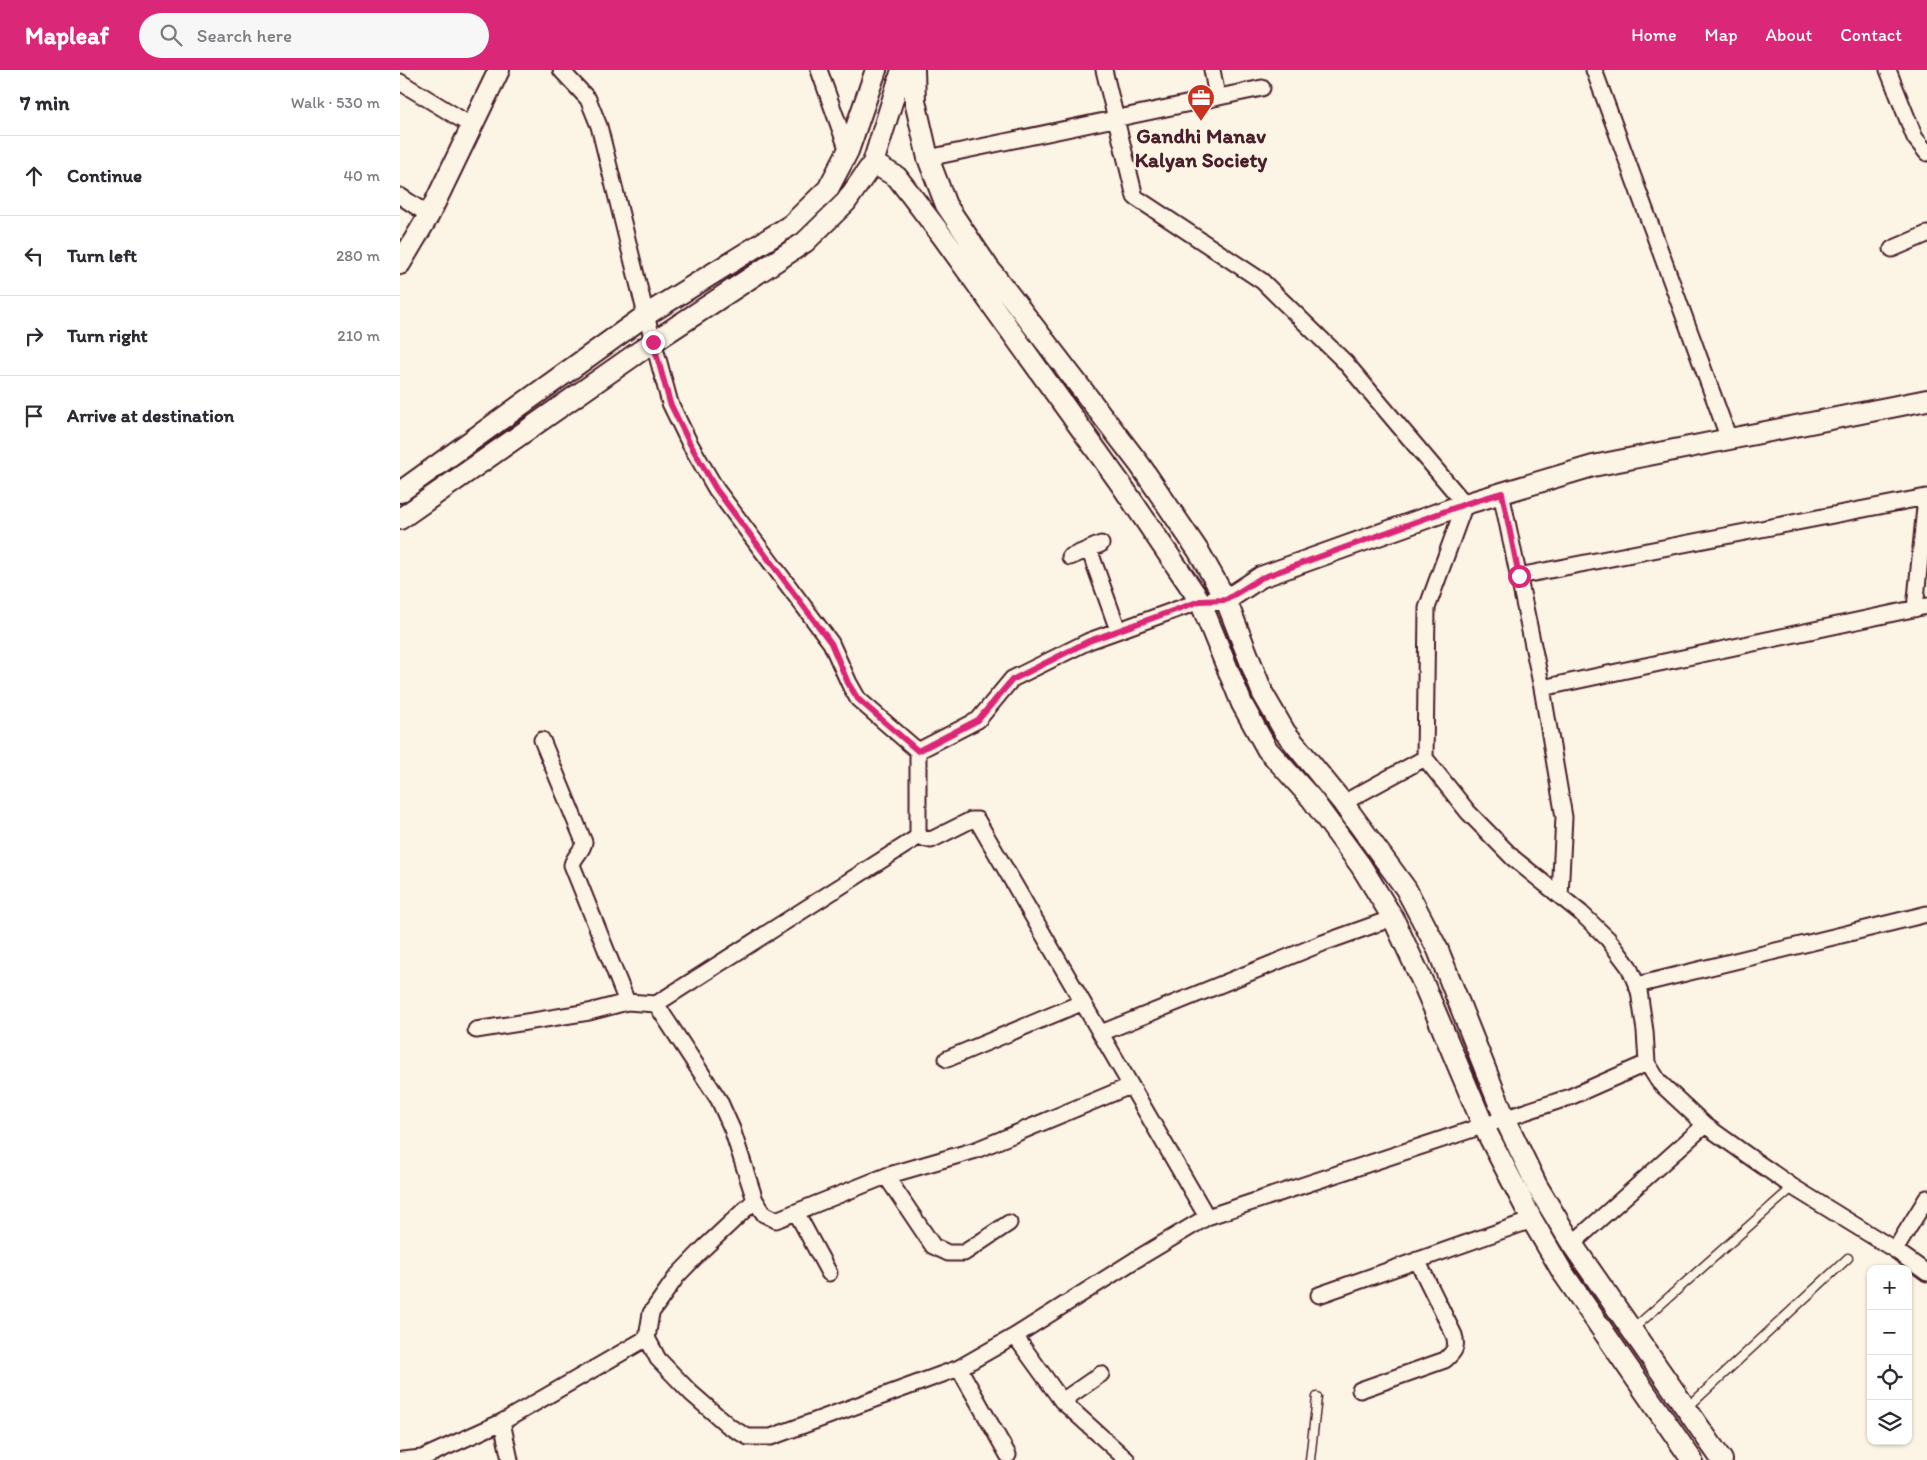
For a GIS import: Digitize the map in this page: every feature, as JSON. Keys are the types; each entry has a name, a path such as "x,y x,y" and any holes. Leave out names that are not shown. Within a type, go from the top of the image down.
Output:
{"street":[{"path":"400,264 429,215 499,70"},
{"path":"561,70 588,99 599,126 646,316 670,403 690,444 716,489 831,643 848,683 858,699 918,751 918,837"},
{"path":"819,70 848,151"},
{"path":"400,492 646,316 792,225 828,189 848,151 876,70"},
{"path":"400,519 653,342 805,242 846,202 873,163 902,70"},
{"path":"914,70 915,101 928,158 946,205 988,267 1140,465 1199,552 1226,600 1263,694 1284,732 1342,803 1406,889 1438,950 1505,1119 1536,1186 1572,1244 1722,1460"},
{"path":"1104,70 1135,197 1262,282 1345,362 1465,504"},
{"path":"1212,70 1217,96"},
{"path":"1594,70 1729,439"},
{"path":"1888,70 1915,138 1927,153"},
{"path":"400,82 472,126"},
{"path":"928,158 1262,88"},
{"path":"873,163 897,177 943,238 1120,483 1200,601 1242,704 1267,749 1311,798 1361,866 1393,918 1424,985 1484,1127 1532,1220 1563,1273 1692,1460"},
{"path":"400,196 429,215"},
{"path":"1892,249 1927,234"},
{"path":"918,751 978,720 1012,680 1089,641 1200,601 1226,600 1261,578 1465,504 1593,466 1927,400"},
{"path":"1502,493 1542,688 1564,817 1560,896"},
{"path":"1519,576 1926,497 1921,608 1542,688"},
{"path":"1465,504 1427,608 1425,758 1468,812 1513,858 1581,912 1608,938 1629,967 1637,985 1648,1063 1658,1082 1705,1125 1793,1188 1895,1250 1927,1273"},
{"path":"1070,557 1095,547 1118,630"},
{"path":"542,740 584,842 572,865 627,1002"},
{"path":"1342,803 1425,758"},
{"path":"476,1030 589,1012 627,1002 656,1004 918,837 930,840 971,820 977,820 1207,1217"},
{"path":"1637,985 1927,914"},
{"path":"1101,1033 1296,954 1393,918"},
{"path":"946,1059 1082,1003"},
{"path":"656,1004 719,1100 732,1129 755,1200 764,1214 776,1220 886,1176 976,1150 1130,1086"},
{"path":"755,1200 677,1276 651,1313 647,1338 658,1359 730,1427 748,1437 771,1437 959,1368 1015,1336 1207,1217 1570,1097 1648,1063"},
{"path":"1572,1244 1705,1125"},
{"path":"886,1176 933,1246 948,1253 964,1252 1009,1223"},
{"path":"1895,1250 1927,1198"},
{"path":"796,1212 829,1273"},
{"path":"1320,1295 1532,1220"},
{"path":"1360,1390 1445,1360 1453,1352 1457,1344 1417,1260"},
{"path":"1015,1336 1062,1401 1127,1460"},
{"path":"402,1460 422,1458 502,1422 647,1338"},
{"path":"959,1368 1008,1455"},
{"path":"1062,1401 1101,1374"},
{"path":"502,1422 510,1460"}],"lane":[{"path":"1632,1330 1793,1188"},
{"path":"1687,1408 1848,1258"},
{"path":"1310,1460 1317,1397"}],"place":[{"name":"Gandhi Manav Kalyan Society","path":"1201,122"}],"route":[{"path":"653,342 670,403 690,444 716,489 831,643 848,683 858,699 918,751 978,720 1012,680 1089,641 1200,601 1226,600 1261,578 1465,504 1502,493 1519,576"}]}
